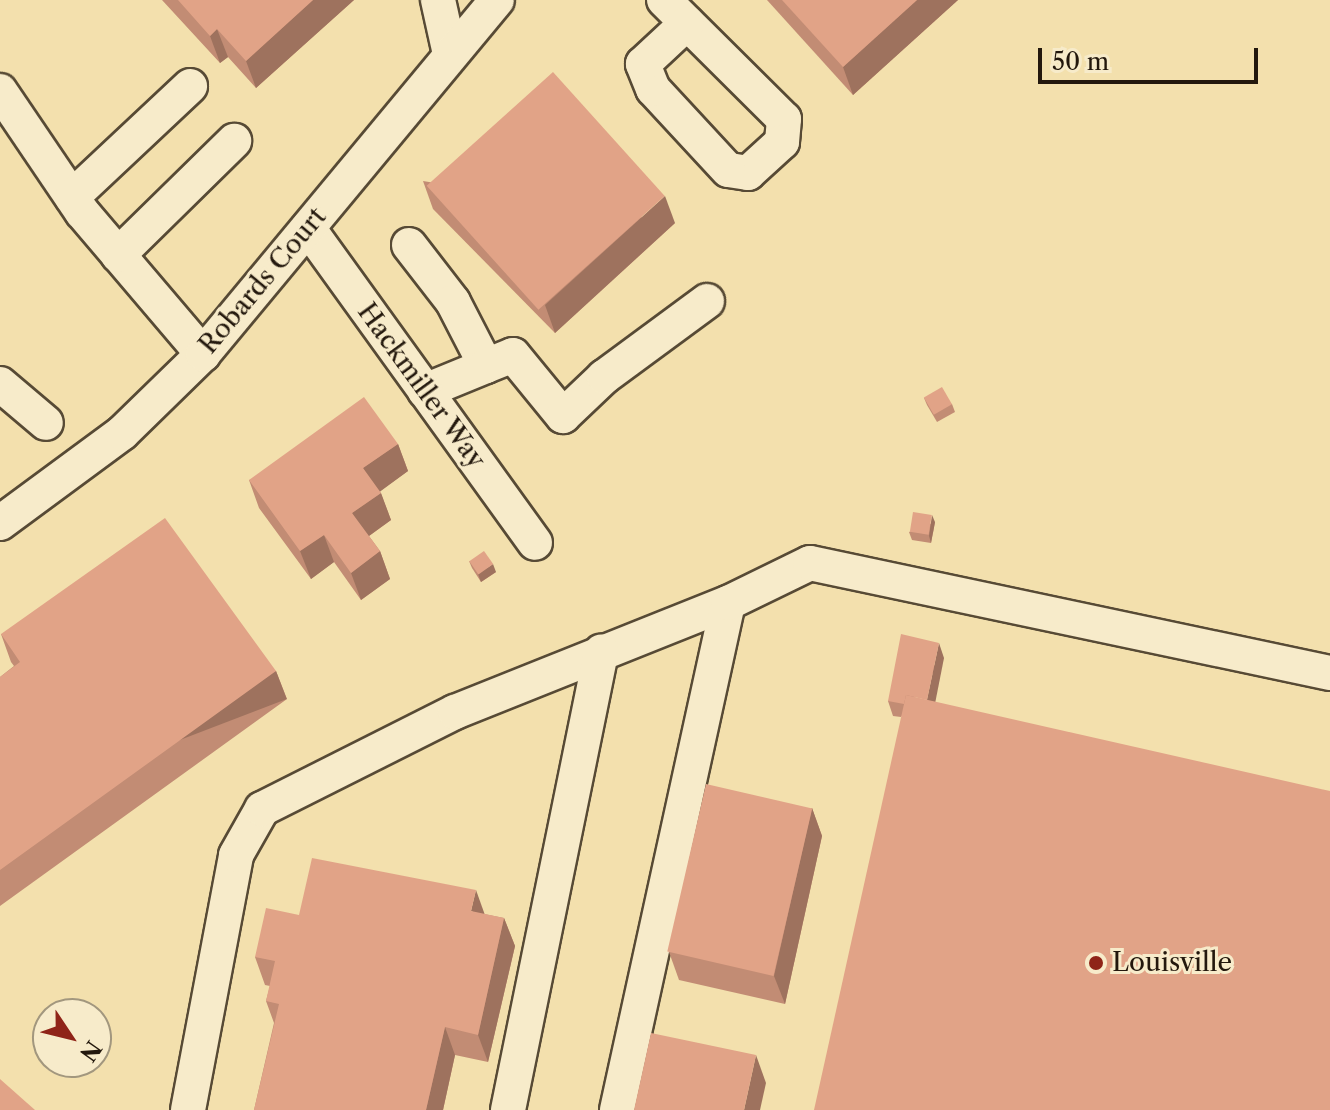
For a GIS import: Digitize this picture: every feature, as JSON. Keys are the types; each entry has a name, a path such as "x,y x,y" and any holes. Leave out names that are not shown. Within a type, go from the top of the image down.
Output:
{"street":[{"path":"438,0 450,54"},
{"name":"Robards Court","path":"0,523 122,433 203,354 495,2"},
{"path":"676,12 784,119 782,142 748,173 728,170 653,89 643,64 676,12"},
{"path":"72,197 190,86"},
{"path":"0,91 72,197 203,354"},
{"path":"118,255 234,141"},
{"name":"Hackmiller Way","path":"308,228 535,543"},
{"path":"409,245 453,302 486,366"},
{"path":"425,391 513,355 563,416 604,377 707,301"},
{"path":"0,384 46,423"},
{"path":"188,1110 236,855 262,809 455,712 601,651 728,603 810,563 1330,673"},
{"path":"617,1110 728,603"},
{"path":"508,1110 601,651"}],"building":[{"path":"178,0 313,0 246,61 217,29 210,36"},
{"path":"782,0 917,0 843,67"},
{"path":"553,72 665,196 538,310 427,186"},
{"path":"942,387 952,404 934,415 924,398"},
{"path":"364,397 398,444 363,468 381,493 352,513 380,551 351,573 324,535 300,551 249,480"},
{"path":"913,512 932,515 929,535 910,532"},
{"path":"165,518 276,671 0,870 0,677 20,662 1,634"},
{"path":"484,551 493,564 478,574 469,561"},
{"path":"901,634 939,643 927,700 906,695 904,704 888,701"},
{"name":"Louisville","path":"906,695 1330,791 1330,1110 814,1110"},
{"path":"706,784 812,809 774,976 667,952"},
{"path":"312,858 476,890 471,911 504,918 478,1035 445,1027 426,1110 254,1110 279,1004 266,1001 275,961 255,957 266,908 299,915"},
{"path":"651,1033 756,1055 744,1110 634,1110"},
{"path":"0,1079 35,1110 0,1110"}],"place":[{"name":"Louisville","path":"1096,963"}]}
